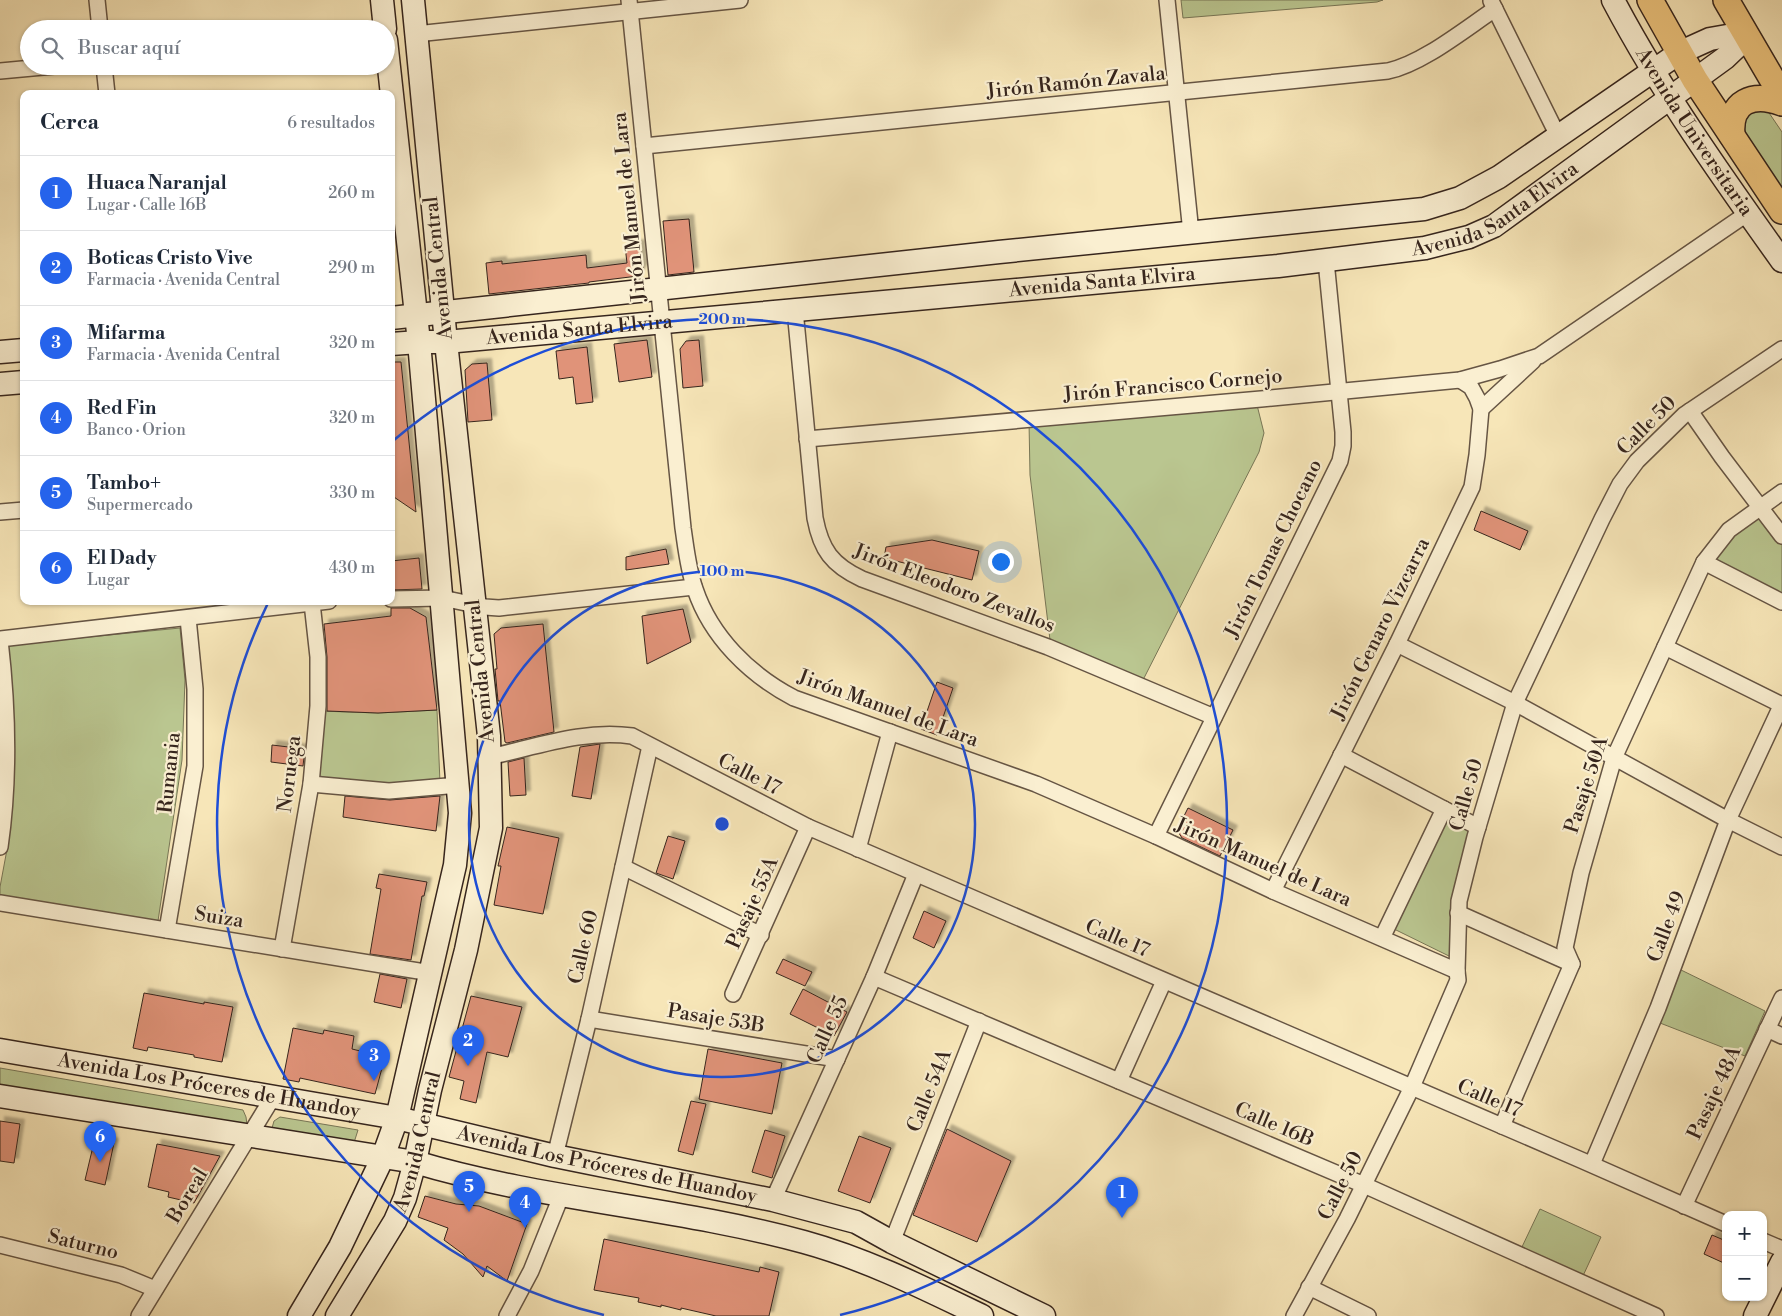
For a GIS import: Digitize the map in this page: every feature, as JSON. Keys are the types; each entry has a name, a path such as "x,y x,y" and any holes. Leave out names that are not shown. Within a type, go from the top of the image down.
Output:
{"main road":[{"path":"382,0 384,20"},
{"name":"Avenida Central","path":"337,1316 394,1221 405,1198 466,950 492,828 489,736 446,342 413,0"},
{"name":"Avenida Universitaria","path":"1613,0 1652,70 1748,213 1782,260"},
{"name":"Avenida Universitaria","path":"1650,0 1695,80 1782,211"},
{"path":"1726,0 1782,96"},
{"name":"Avenida Santa Elvira","path":"395,318 1191,232 1424,209 1460,198 1499,177 1679,53 1710,39 1745,35"},
{"name":"Avenida Santa Elvira","path":"395,344 446,342 795,310 1326,260 1425,248 1469,237 1494,226 1725,58 1745,35"},
{"name":"Avenida Central","path":"390,75 391,90"},
{"path":"1732,135 1733,116 1746,101 1764,97 1782,103"},
{"name":"Avenida Central","path":"299,1316 340,1247 383,1157 397,1118 455,865 460,813 419,342 395,126"},
{"path":"0,352 20,350"},
{"path":"0,384 20,382"},
{"name":"Avenida Los Próceres de Huandoy","path":"0,1050 397,1118 555,1156 773,1200 856,1222 892,1242 1044,1316"},
{"name":"Avenida Los Próceres de Huandoy","path":"0,1096 415,1162 448,1172 706,1220 805,1242 881,1268 982,1316"},
{"path":"1755,1316 1782,1262"}],"street":[{"path":"97,0 99,20"},
{"path":"416,34 630,6 740,0"},
{"path":"1167,0 1191,232"},
{"path":"1493,5 1558,136"},
{"name":"Jirón Ramón Zavala","path":"644,146 1379,72 1402,68 1416,61 1493,5"},
{"name":"Jirón Manuel de Lara","path":"630,6 683,528 694,586 704,612 740,660 766,681 794,698 1036,784 1156,836 1273,891 1457,971"},
{"path":"0,71 20,69"},
{"path":"105,75 107,90"},
{"name":"Jirón Francisco Cornejo","path":"1481,408 1539,356 1748,213"},
{"name":"Jirón Tomas Chocano","path":"1156,836 1340,461 1343,432 1326,260"},
{"name":"Jirón Eleodoro Zevallos","path":"795,310 815,518 818,534 823,546 840,567 862,579 1048,647 1214,717"},
{"name":"Calle 50","path":"1294,1316 1347,1220 1412,1087 1458,980 1458,902 1514,702 1602,519 1620,484 1637,461 1679,420 1782,349"},
{"name":"Jirón Francisco Cornejo","path":"807,439 1460,380 1539,356"},
{"path":"1460,380 1471,387 1481,408"},
{"name":"Jirón Genaro Vizcarra","path":"1273,891 1397,644 1472,487 1478,455 1481,408"},
{"path":"1690,411 1782,536"},
{"name":"Pasaje 50A","path":"1572,964 1566,948 1567,938 1581,873 1614,758 1704,562 1729,530 1782,492"},
{"path":"0,512 20,510"},
{"path":"1704,562 1782,602"},
{"path":"395,599 442,598 499,608 694,586"},
{"path":"0,846 8,743 5,684 0,640 295,605"},
{"name":"Noruega","path":"282,949 311,784 318,696 318,657 312,605"},
{"name":"Rumania","path":"167,930 195,766 195,689 188,618"},
{"path":"1397,644 1514,702 1728,820 1782,847"},
{"path":"1665,647 1782,705"},
{"name":"Calle 49","path":"1592,1164 1658,1008 1728,820 1782,705"},
{"path":"858,849 890,732"},
{"name":"Calle 17","path":"489,757 589,735 614,734 632,736 808,828 1592,1164 1722,1222"},
{"name":"Calle 60","path":"555,1156 589,1019 650,746"},
{"path":"1341,755 1478,827"},
{"path":"311,784 388,791 459,786"},
{"path":"1382,938 1444,809"},
{"name":"Pasaje 55A","path":"733,994 808,828"},
{"path":"623,867 761,935"},
{"name":"Calle 55","path":"773,1200 874,977 916,874"},
{"name":"Suiza","path":"0,902 431,973"},
{"path":"1458,913 1572,964 1502,1126"},
{"name":"Calle 16B","path":"874,977 1364,1185 1656,1316"},
{"path":"1119,1081 1164,981"},
{"name":"Pasaje 48A","path":"1684,1206 1782,998"},
{"name":"Pasaje 53B","path":"589,1019 837,1059"},
{"name":"Calle 54A","path":"892,1242 979,1021"},
{"path":"1767,1029 1782,1036"},
{"name":"Boreal","path":"139,1316 273,1097"},
{"path":"508,1316 532,1272 562,1194"},
{"path":"1767,1243 1782,1249"},
{"name":"Saturno","path":"0,1245 122,1275 155,1289"},
{"path":"1309,1287 1368,1316"}],"green space":[{"path":"1181,0 1383,0 1183,18"},
{"path":"1763,104 1782,132 1782,192 1738,123"},
{"path":"1257,405 1264,433 1259,452 1143,680 1050,640 1030,475 1029,422"},
{"path":"1758,516 1782,545 1782,595 1715,560 1734,536"},
{"path":"180,628 185,680 182,760 158,921 0,896 8,844 8,645"},
{"path":"437,710 440,783 374,785 315,780 319,711 378,713"},
{"path":"1445,820 1470,829 1451,906 1453,937 1451,957 1394,929"},
{"path":"1679,969 1765,1011 1745,1056 1660,1023"},
{"path":"0,1068 243,1110 247,1125 0,1091"},
{"path":"280,1117 358,1130 352,1149 272,1128 274,1121"},
{"path":"1540,1209 1601,1237 1582,1278 1521,1249"}],"building":[{"path":"689,219 694,272 668,275 663,221"},
{"path":"640,244 643,268 638,276 489,294 486,263 502,261 502,264 586,255 587,268 627,263 625,246"},
{"path":"647,340 652,377 619,382 614,344"},
{"path":"699,340 703,386 683,388 680,349 686,341"},
{"path":"587,347 593,402 576,404 573,377 559,379 556,351"},
{"path":"395,362 401,362 416,512 395,498"},
{"path":"487,363 492,420 468,422 465,370 472,364"},
{"path":"1481,511 1528,531 1520,550 1474,530"},
{"path":"932,540 979,551 972,580 884,558 886,547"},
{"path":"666,549 669,564 626,570 626,557"},
{"path":"419,558 422,589 395,590 395,561"},
{"path":"391,608 410,608 426,617 437,710 378,713 327,711 327,657 324,624 391,616"},
{"path":"683,609 691,642 647,664 642,616"},
{"path":"543,624 554,732 507,743 505,742 500,701 498,701 494,634 501,628"},
{"path":"937,682 953,688 937,735 921,729"},
{"path":"600,744 591,799 572,796 580,747"},
{"path":"272,745 305,749 303,766 271,762"},
{"path":"524,758 526,795 510,796 508,762"},
{"path":"345,796 390,800 440,796 436,831 343,817"},
{"path":"1188,808 1233,830 1220,856 1182,838 1177,830"},
{"path":"507,827 559,838 543,914 494,905 501,866 498,866"},
{"path":"668,836 685,841 673,879 656,873"},
{"path":"379,874 427,882 424,896 422,896 411,960 370,954 381,889 376,888"},
{"path":"924,911 946,921 934,948 913,938"},
{"path":"783,959 812,972 805,986 776,973"},
{"path":"380,974 407,979 401,1008 374,1002"},
{"path":"803,989 847,1012 834,1036 790,1014"},
{"path":"144,993 204,1004 204,1002 233,1007 222,1062 148,1047 147,1051 133,1048"},
{"path":"471,996 522,1007 508,1057 487,1052 476,1103 460,1099 464,1081 449,1077"},
{"path":"293,1028 323,1034 324,1030 354,1036 352,1049 385,1057 375,1094 300,1078 299,1082 283,1079"},
{"path":"708,1049 782,1063 772,1114 699,1099"},
{"path":"691,1101 706,1104 693,1155 678,1151"},
{"path":"0,1121 20,1124 14,1163 0,1161"},
{"path":"947,1129 1011,1161 977,1242 913,1215"},
{"path":"765,1130 785,1136 772,1178 752,1172"},
{"path":"859,1136 891,1148 870,1203 838,1191"},
{"path":"95,1138 114,1143 105,1185 85,1180"},
{"path":"157,1144 220,1156 194,1203 168,1197 169,1192 148,1187"},
{"path":"425,1196 456,1204 479,1206 527,1224 507,1281 487,1266 483,1277 463,1254 444,1240 448,1228 418,1217"},
{"path":"1712,1235 1722,1239 1722,1262 1704,1254"},
{"path":"604,1239 759,1272 760,1267 779,1272 769,1316 716,1316 681,1308 681,1310 661,1305 661,1307 638,1302 639,1298 594,1290"}],"place":[{"name":"Boticas Cristo Vive","path":"468,1066"},
{"name":"Mifarma","path":"374,1081"},
{"name":"El Dady","path":"100,1162"},
{"name":"Tambo+","path":"469,1212"},
{"name":"Huaca Naranjal","path":"1122,1218"},
{"name":"Red Fin","path":"525,1228"}]}
